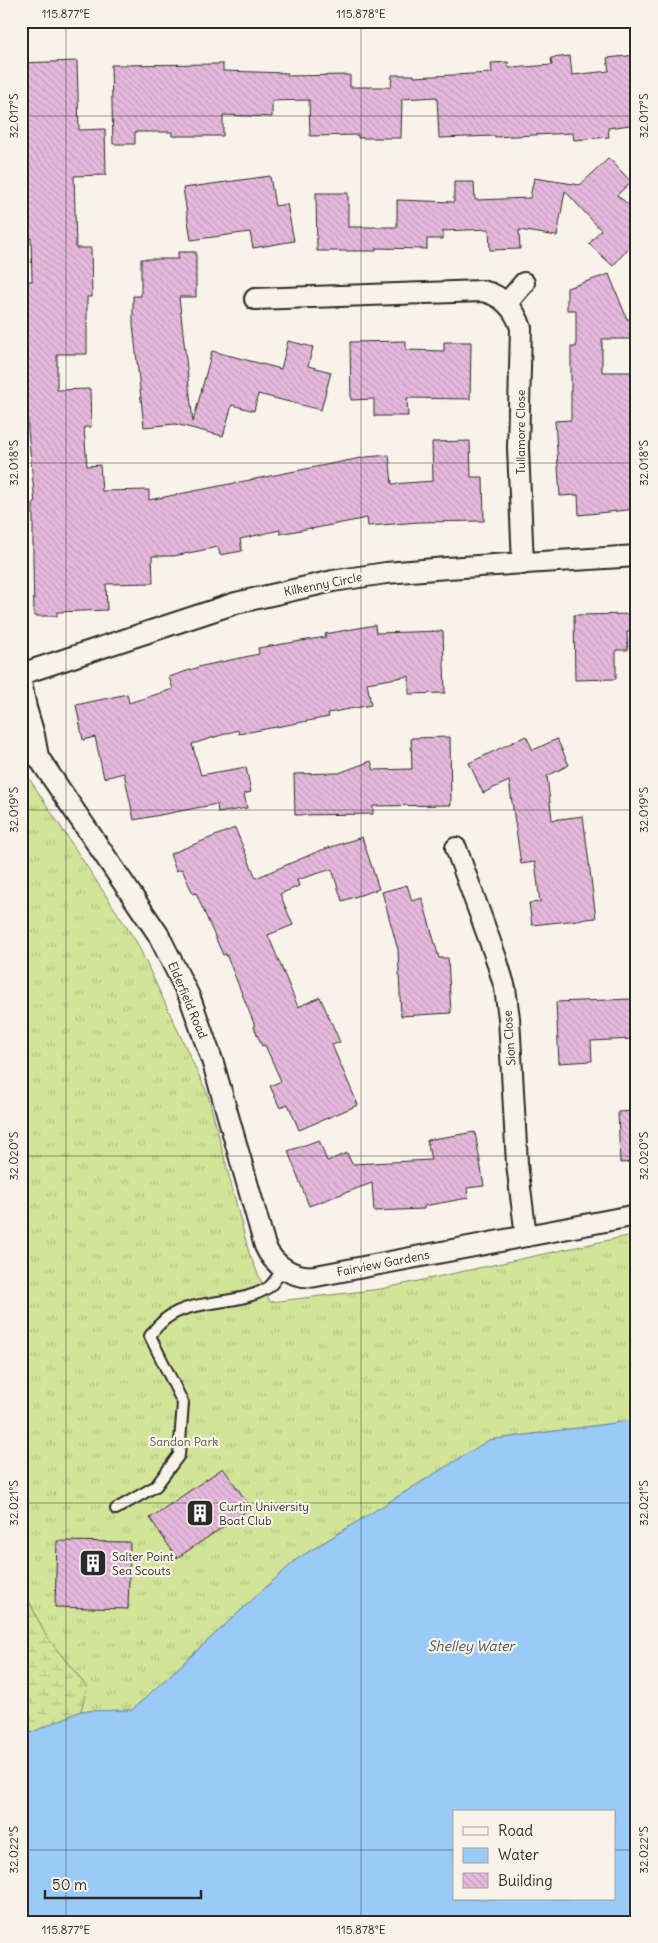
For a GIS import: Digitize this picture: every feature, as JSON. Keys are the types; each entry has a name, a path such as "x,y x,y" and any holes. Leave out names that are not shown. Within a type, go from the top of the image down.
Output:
{"street":[{"path":"255,298 482,290 496,295 507,303 524,283"},
{"name":"Tullamore Close","path":"507,303 517,318 521,338 518,448 523,564"},
{"name":"Kilkenny Circle","path":"21,674 192,617 333,581 386,573 637,556"},
{"name":"Elderfield Road","path":"21,682 38,757"},
{"name":"Elderfield Road","path":"21,745 38,757 158,934 186,990 213,1063 265,1246 271,1257 283,1268"},
{"name":"Sion Close","path":"456,848 505,988 509,1018 516,1156 526,1236"},
{"name":"Fairview Gardens","path":"283,1268 298,1275 312,1276 637,1215"}],"lane":[{"path":"116,1509 156,1486 179,1455 183,1403 150,1336 164,1320 184,1309 244,1297 270,1286 283,1268"}],"green space":[{"name":"Sandon Park","path":"21,766 137,943 208,1095 249,1253 270,1302 381,1289 637,1234 637,1420 489,1440 297,1559 132,1710 81,1711 21,1737"},
{"path":"22,1587 46,1636 87,1687 81,1711 21,1737"}],"water":[{"name":"Shelley Water","path":"637,1420 637,1922 21,1922 21,1737 81,1711 132,1710 297,1559 489,1440"}],"building":[{"path":"637,55 637,124 608,128 609,137 574,140 573,133 439,138 437,97 402,99 401,138 358,138 358,135 310,136 309,100 272,101 272,117 223,115 223,136 172,136 172,132 135,132 135,144 113,144 111,65 223,64 223,71 288,73 287,76 350,75 350,87 391,87 392,75 414,75 414,77 492,73 491,63 508,62 509,68 552,65 551,58 570,56 572,75 609,71 607,58"},
{"path":"77,61 79,130 105,129 106,175 74,176 76,248 91,248 92,297 87,297 87,354 57,354 57,390 90,389 91,427 84,427 87,466 100,465 102,491 149,490 149,500 366,457 389,455 392,484 433,481 432,442 470,441 471,477 483,477 484,521 419,522 368,526 367,518 280,534 280,530 240,539 242,551 220,555 218,547 174,556 152,556 153,583 106,584 107,610 57,612 57,616 34,616 33,503 35,503 28,430 25,298 23,298 22,281 32,281 31,238 23,238 21,63"},
{"path":"609,158 631,182 617,195 637,212 637,238 613,266 589,244 601,230 565,191 557,236 519,230 520,249 490,250 489,229 443,231 443,239 427,239 427,249 376,248 376,251 317,251 316,193 348,193 348,227 397,227 397,200 454,202 454,182 474,182 475,200 530,198 534,178 580,185"},
{"path":"270,176 275,206 287,204 294,241 253,248 250,232 191,240 183,188"},
{"path":"178,252 196,252 196,297 179,297 193,422 212,351 281,369 288,341 313,347 308,366 331,372 321,410 258,394 254,411 232,405 223,436 175,424 144,427 133,324 133,296 141,296 141,259 178,259"},
{"path":"609,274 627,319 637,319 637,339 602,339 602,372 637,372 637,509 579,515 578,495 560,496 555,421 571,420 571,347 576,347 576,310 567,310 567,288"},
{"path":"406,341 406,350 444,351 444,342 471,342 470,399 407,398 408,416 374,416 374,399 351,400 350,342"},
{"path":"637,614 637,631 627,632 628,650 616,650 616,679 575,680 574,615"},
{"path":"375,625 376,633 443,631 445,693 409,694 409,676 367,683 371,705 328,713 329,717 239,734 238,730 192,744 201,775 246,767 251,792 244,794 247,808 218,813 217,804 134,820 124,773 104,778 95,737 83,740 76,705 127,694 129,703 173,689 169,677 202,666 259,654 258,648 326,637 325,634"},
{"path":"526,736 533,750 557,739 569,765 547,776 552,820 583,816 596,918 532,925 529,903 540,902 535,862 521,864 509,781 483,793 469,763"},
{"path":"450,737 451,805 373,806 373,814 295,815 294,774 339,773 371,761 374,770 412,769 411,738"},
{"path":"235,828 256,878 319,851 362,837 379,889 342,901 332,869 297,880 299,886 280,894 293,925 268,935 298,1007 320,997 340,1042 332,1045 358,1105 299,1130 288,1104 280,1108 270,1086 281,1081 265,1045 262,1046 226,954 223,955 196,893 193,894 182,869 176,871 170,854"},
{"path":"407,885 412,901 422,898 439,958 448,958 451,1013 401,1016 398,950 382,892"},
{"path":"632,999 634,1039 591,1041 592,1061 559,1063 556,1002"},
{"path":"637,1111 637,1162 620,1163 618,1112"},
{"path":"475,1132 484,1186 467,1188 468,1198 424,1206 424,1209 374,1211 372,1183 309,1206 288,1151 319,1140 327,1161 347,1153 352,1164 431,1160 427,1140"},
{"name":"Curtin University Boat Club","path":"223,1468 251,1508 177,1558 150,1518"},
{"name":"Salter Point Sea Scouts","path":"57,1541 130,1542 128,1609 55,1607"}],"place":[{"name":"Curtin University Boat Club","path":"200,1513"},
{"name":"Salter Point Sea Scouts","path":"93,1563"}]}
